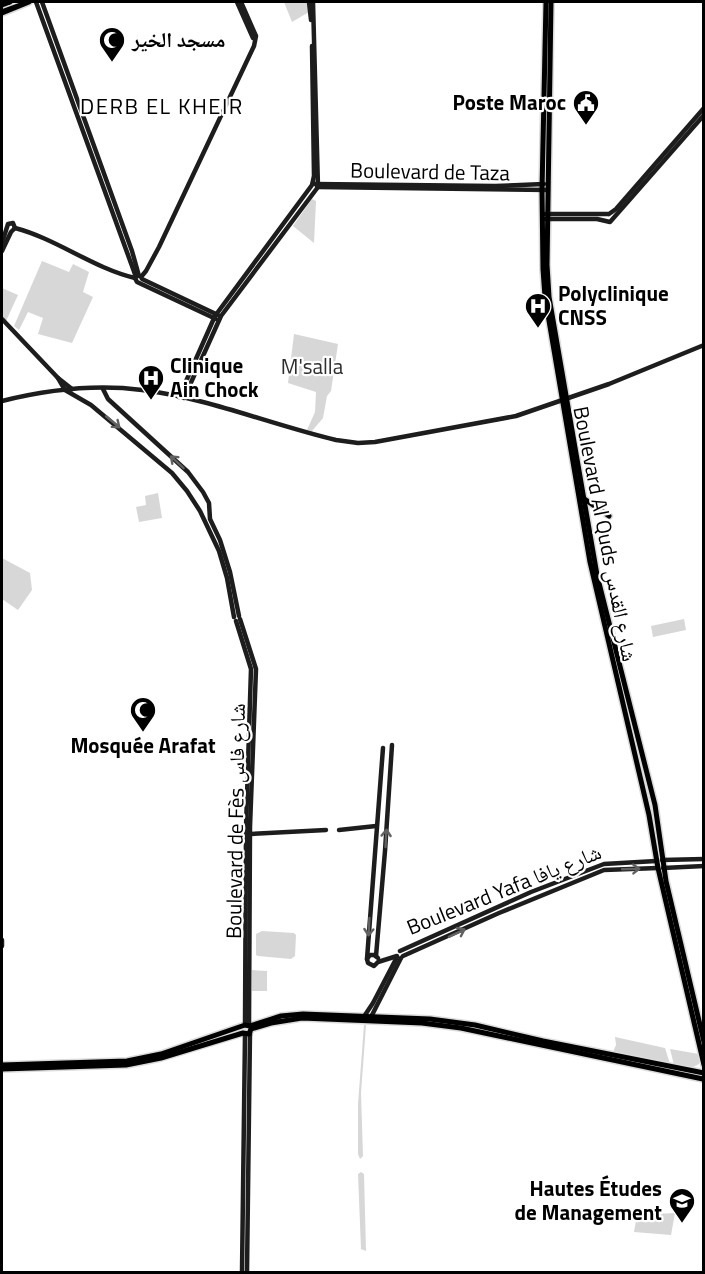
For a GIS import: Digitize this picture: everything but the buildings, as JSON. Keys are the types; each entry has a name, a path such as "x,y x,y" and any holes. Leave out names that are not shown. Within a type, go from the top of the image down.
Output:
{"main road":[{"path":"2,5 10,2"},
{"path":"2,13 29,2"},
{"name":"Boulevard Al Quds شارع القدس","path":"546,2 543,285 597,575 655,805 660,868 704,1065"},
{"name":"Boulevard Al Quds شارع القدس","path":"545,187 551,2"},
{"name":"Boulevard Al Quds شارع القدس","path":"564,399 590,562 659,860"},
{"path":"583,498 609,516"},
{"name":"Boulevard Al Quds شارع القدس","path":"660,868 704,1042"},
{"path":"2,1067 127,1061 291,1019 363,1018 370,1019 422,1023 461,1028 703,1080 704,1073 461,1023 414,1018 370,1019"},
{"path":"690,1070 698,1066 702,1057"}],"street":[{"path":"36,2 139,278"},
{"path":"42,2 132,251 139,278"},
{"path":"139,278 146,271 159,247 255,40 239,2"},
{"path":"181,398 217,317 315,185 311,2"},
{"path":"545,217 597,219 609,222 610,215 704,108"},
{"path":"545,217 610,215 704,115"},
{"name":"Boulevard de Taza","path":"315,185 545,187"},
{"path":"11,230 31,232 117,273 139,278 217,317"},
{"path":"2,243 11,230"},
{"path":"2,251 11,230"},
{"path":"2,319 58,378 72,389"},
{"path":"2,401 72,389 142,390 181,398 329,438 357,443 388,441 504,419 609,384 704,345"},
{"path":"58,378 64,390"},
{"name":"Boulevard de Fès شارع فاس","path":"103,389 188,472 203,492 209,503 210,519 220,540 230,572 237,618 256,669 250,834 242,1272"},
{"path":"112,397 119,389"},
{"name":"Boulevard de Fès شارع فاس","path":"64,390 91,405 179,481 200,511 215,542 227,578 251,669 246,827 247,1272"},
{"path":"383,748 367,959 374,966 377,959 392,746"},
{"path":"339,830 376,826"},
{"path":"250,834 326,830"},
{"name":"Boulevard Yafa شارع يافا","path":"377,959 399,955 531,892 604,864 704,859"},
{"name":"Boulevard Yafa شارع يافا","path":"377,959 385,960 399,955 604,870 704,866"},
{"path":"2,940 2,946"},
{"path":"367,959 370,955 377,959"},
{"path":"363,1018 399,955"},
{"path":"370,1019 399,955"},
{"path":"385,960 389,963 390,970"}],"green space":[{"path":"284,2 308,2 309,12 292,22"},
{"path":"312,199 316,201 314,243 293,226"},
{"path":"42,261 69,272 73,264 89,272 83,292 93,297 72,343 38,334 43,318 28,312 19,330 14,326"},
{"path":"2,288 18,295 6,321 2,315"},
{"name":"M'salla","path":"294,334 338,344 331,391 327,396 323,418 312,431 307,430 315,412 316,392 288,383"},
{"path":"158,493 162,518 139,522 136,507 146,505 145,496"},
{"path":"2,558 30,573 32,590 18,610 2,599"},
{"path":"684,619 686,630 653,637 651,626"},
{"path":"262,931 294,933 296,935 295,956 291,959 256,955 256,934"},
{"path":"252,970 267,971 267,991 252,991"},
{"path":"364,1025 366,1025 361,1093 363,1156 360,1159 358,1154 358,1104"},
{"path":"615,1037 665,1048 670,1064 613,1052 616,1045"},
{"path":"670,1049 699,1054 699,1064 691,1068 674,1065"},
{"path":"361,1172 364,1174 366,1251 361,1249 358,1174"},
{"path":"675,1213 671,1235 634,1232 637,1215"}],"tram line":[{"path":"2,10 24,2"}],"place":[{"name":"مسجد الخير","path":"112,63"},
{"name":"Poste Maroc","path":"586,126"},
{"name":"Polyclinique CNSS","path":"538,329"},
{"name":"Clinique Ain Chock","path":"151,401"},
{"name":"Mosquée Arafat","path":"143,733"},
{"name":"Hautes Études de Management","path":"682,1224"}],"district":[{"name":"DERB EL KHEIR","path":"162,106"}]}
